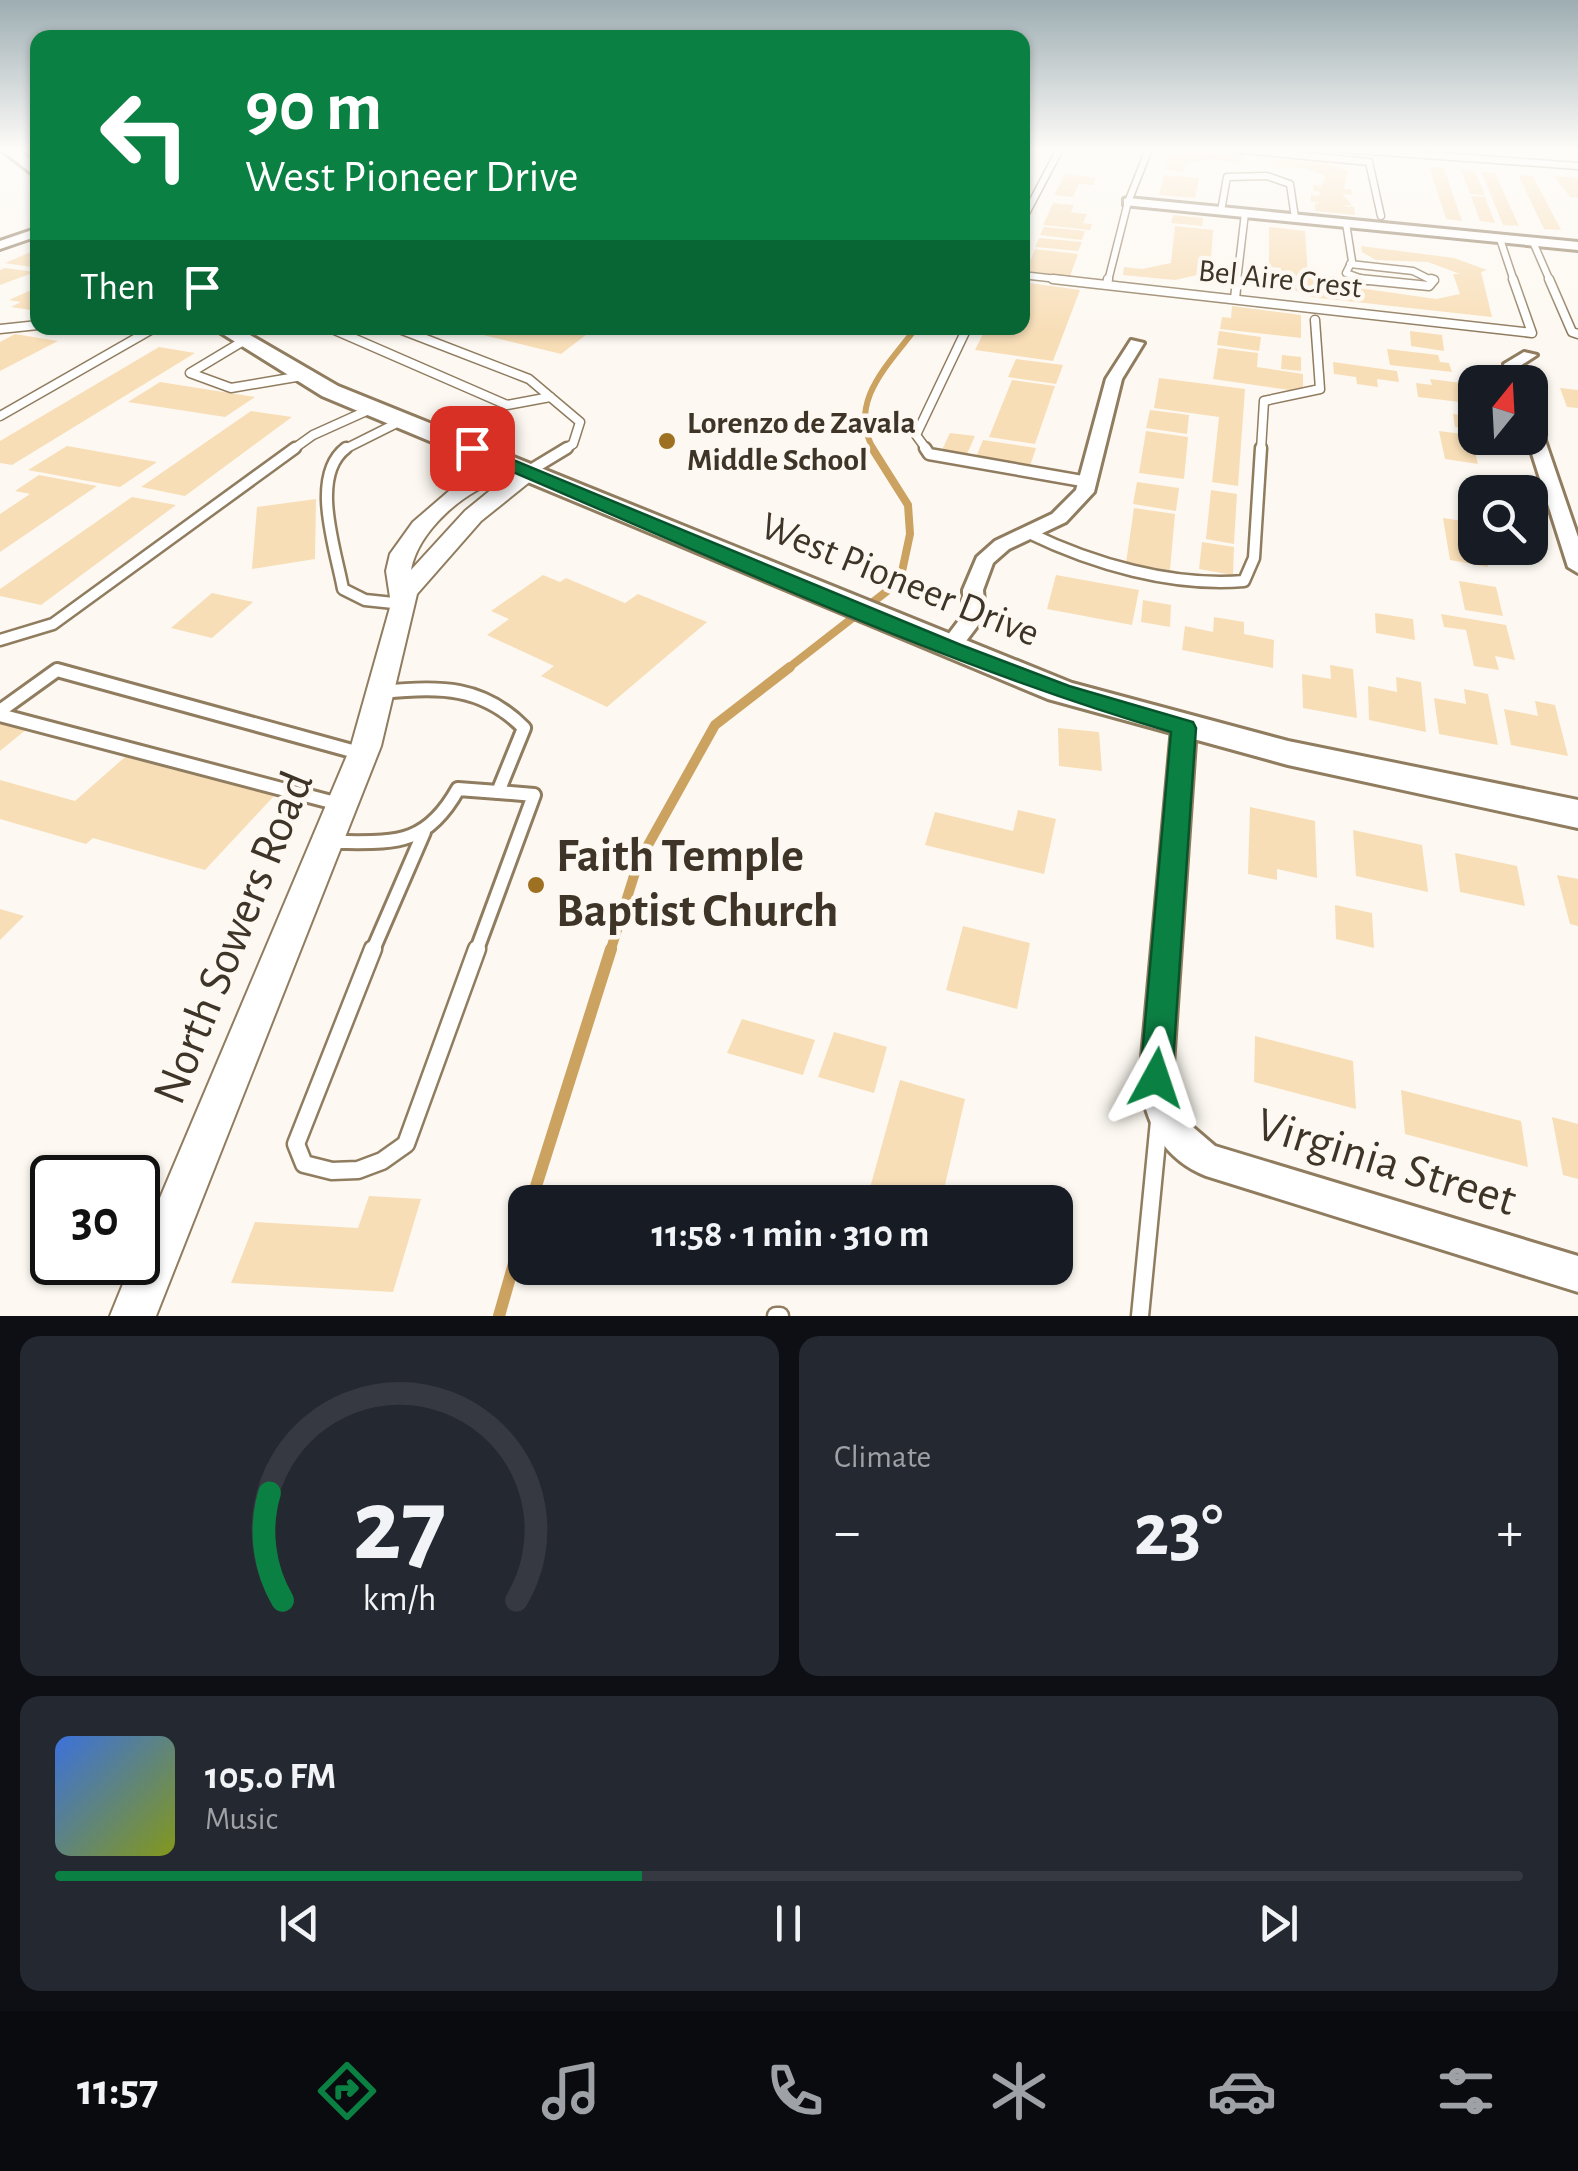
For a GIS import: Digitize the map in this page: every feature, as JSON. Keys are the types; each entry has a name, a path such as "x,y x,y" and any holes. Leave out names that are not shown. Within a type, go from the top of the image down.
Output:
{"main road":[{"name":"West Pioneer Drive","path":"237,335 302,376 373,408 1060,692 1184,728 1578,814"}],"street":[{"path":"1215,210 1578,246"},
{"path":"0,245 30,235"},
{"path":"937,644 974,616 974,590 984,560 1002,545 1073,507 1088,482 1114,379 1136,343"},
{"path":"1512,365 1528,355"},
{"path":"1541,455 1578,567"},
{"name":"North Sowers Road","path":"132,1316 362,754 383,692 405,597 473,516 529,471"},
{"path":"1158,1095 1184,728"},
{"name":"Virginia Street","path":"1158,1095 1172,1136 1206,1160 1578,1274"}],"lane":[{"path":"1107,284 1126,210"},
{"path":"1293,210 1294,218"},
{"path":"1380,210 1381,216"},
{"path":"1235,299 1245,214"},
{"name":"Bel Aire Crest","path":"1346,224 1350,264 1346,274 1357,279 1418,286 1430,286 1434,280 1413,270 1350,264"},
{"name":"Bel Aire Crest","path":"1030,275 1532,333 1500,239"},
{"path":"1533,242 1572,332 1578,334"},
{"path":"1029,533 1064,550 1120,564 1211,582 1244,581 1254,558 1264,402 1320,389 1315,320"},
{"path":"0,329 30,326"},
{"path":"0,416 142,335"},
{"path":"234,335 190,372 203,382 240,392 302,376"},
{"path":"346,335 507,405 550,396"},
{"path":"415,335 529,379 580,422 573,444 529,471"},
{"path":"963,335 920,417 916,435 929,454 1088,482"},
{"path":"0,640 53,624 313,436 373,408"},
{"path":"403,420 348,447 334,458 326,478 343,589 365,600 405,597"},
{"path":"0,713 57,670 362,754"},
{"path":"383,692 462,686 510,711 524,728 498,792"},
{"path":"0,713 342,805"},
{"path":"327,842 400,842 444,819 458,788 534,795 406,1144 383,1165 354,1172 320,1170 304,1164 296,1144 337,1034 424,832"},
{"path":"1140,1316 1158,1095"}],"building":[{"path":"1050,210 1087,214 1083,223 1092,224 1090,230 1043,225"},
{"path":"1354,210 1355,215 1315,211"},
{"path":"1443,210 1458,210 1462,221 1446,219"},
{"path":"1476,210 1490,210 1495,223 1480,221"},
{"path":"1497,210 1512,210 1519,226 1503,225"},
{"path":"1535,210 1551,210 1561,230 1544,229"},
{"path":"1173,215 1203,218 1202,226 1171,223"},
{"path":"1175,226 1213,230 1211,259 1199,258 1197,275 1175,280 1123,275 1124,267 1142,269 1171,263"},
{"path":"1044,227 1085,231 1082,240 1040,235"},
{"path":"1269,227 1305,231 1308,276 1339,290 1353,291 1352,287 1436,299 1460,294 1453,274 1460,274 1428,262 1376,260 1362,252 1361,246 1454,258 1487,270 1481,272 1492,317 1310,297 1281,284 1281,268 1269,267"},
{"path":"1039,238 1082,242 1078,251 1035,247"},
{"path":"1035,249 1078,254 1070,276 1030,271"},
{"path":"30,252 30,267 5,263"},
{"path":"5,268 30,274 0,285 0,270"},
{"path":"1030,283 1080,290 1053,361 975,350 982,335 1030,335"},
{"path":"30,291 30,310 11,307 21,302 9,300"},
{"path":"1232,306 1301,315 1301,338 1220,329 1222,317 1231,318"},
{"path":"1219,331 1261,337 1259,351 1217,345"},
{"path":"1410,331 1442,335 1444,351 1411,346"},
{"path":"15,334 58,341 0,371 0,342"},
{"path":"483,335 586,335 561,354"},
{"path":"159,347 195,353 12,465 0,463 0,441"},
{"path":"1218,348 1258,353 1257,367 1303,374 1303,392 1213,379"},
{"path":"1387,349 1438,355 1440,362 1449,363 1452,372 1390,365"},
{"path":"1282,355 1301,357 1301,371 1281,369"},
{"path":"1016,359 1063,365 1056,384 1008,377"},
{"path":"1333,362 1397,371 1399,382 1377,379 1378,387 1357,384 1356,377 1334,374"},
{"path":"1159,378 1245,389 1238,486 1212,482 1219,417 1154,408"},
{"path":"1430,379 1458,382 1458,402 1418,397 1416,383 1432,385"},
{"path":"1012,380 1055,386 1035,444 989,437"},
{"path":"160,382 255,397 225,417 128,402"},
{"path":"1560,388 1578,390 1578,408 1567,407"},
{"path":"1150,410 1189,415 1187,434 1146,428"},
{"path":"251,411 292,417 185,496 141,487"},
{"path":"1146,431 1188,437 1184,479 1139,473"},
{"path":"1439,431 1458,433 1458,455 1476,455 1478,464 1445,459"},
{"path":"950,433 975,436 967,454 942,450"},
{"path":"983,440 1036,448 1030,466 976,457"},
{"path":"67,446 157,462 120,487 28,470"},
{"path":"39,475 97,486 0,552 0,514 30,494 15,491"},
{"path":"1137,482 1179,488 1176,511 1133,504"},
{"path":"1211,490 1237,494 1234,544 1206,539"},
{"path":"132,497 176,505 41,605 0,596 0,589"},
{"path":"316,499 315,559 252,569 257,507"},
{"path":"1134,508 1175,514 1170,570 1126,563"},
{"path":"1443,518 1458,520 1458,561 1450,560"},
{"path":"1202,542 1234,547 1233,575 1199,569"},
{"path":"543,575 560,582 566,578 625,603 638,594 707,622 607,707 541,676 554,666 487,635 509,619 491,611"},
{"path":"1056,575 1139,590 1132,625 1047,609"},
{"path":"1459,581 1496,587 1503,616 1465,610"},
{"path":"212,593 253,602 212,638 171,628"},
{"path":"1143,600 1171,605 1170,627 1141,622"},
{"path":"1375,613 1413,619 1415,640 1376,633"},
{"path":"1441,614 1506,625 1515,660 1495,656 1499,670 1474,666 1466,630 1444,627"},
{"path":"1214,617 1244,622 1244,634 1274,640 1273,668 1182,650 1185,626 1213,632"},
{"path":"1330,665 1353,669 1357,718 1303,708 1302,674 1331,679"},
{"path":"1396,677 1421,682 1426,732 1369,720 1368,686 1397,692"},
{"path":"1464,689 1488,694 1498,745 1439,734 1434,698 1466,704"},
{"path":"1535,701 1555,705 1568,756 1511,745 1504,709 1538,716"},
{"path":"0,721 28,728 0,751"},
{"path":"1058,728 1099,732 1102,771 1059,766"},
{"path":"125,757 274,796 205,870 93,838 86,844 0,819 0,780 75,801"},
{"path":"1250,807 1315,821 1317,878 1277,869 1277,880 1248,874"},
{"path":"1018,810 1056,819 1044,874 925,845 935,812 1013,831"},
{"path":"1353,830 1422,845 1428,892 1356,876"},
{"path":"1455,853 1517,866 1525,906 1460,892"},
{"path":"1557,875 1578,879 1578,926 1570,924"},
{"path":"1335,905 1372,913 1374,948 1336,939"},
{"path":"0,909 24,916 0,940"},
{"path":"963,926 1030,943 1017,1009 946,990"},
{"path":"742,1019 815,1040 803,1075 727,1053"},
{"path":"834,1032 887,1047 874,1093 818,1077"},
{"path":"1255,1036 1353,1061 1356,1109 1254,1082"},
{"path":"900,1080 965,1099 945,1185 871,1185"},
{"path":"1401,1090 1521,1121 1528,1167 1405,1134"},
{"path":"1552,1117 1578,1124 1578,1179 1563,1175"},
{"path":"369,1196 421,1199 393,1292 231,1283 255,1222 358,1228"}],"waterway":[{"path":"874,450 867,433 868,400 883,370 910,335"},
{"path":"787,669 900,581 910,534 908,505 872,448"},
{"path":"610,952 638,863 715,725 790,667"},
{"path":"536,1185 611,949"},
{"path":"499,1316 508,1284"}],"place":[{"name":"Lorenzo de Zavala Middle School","path":"667,441"},
{"name":"Faith Temple Baptist Church","path":"536,885"}],"route":[{"path":"472,448 953,650 1060,692 1184,728 1156,1078"}]}
